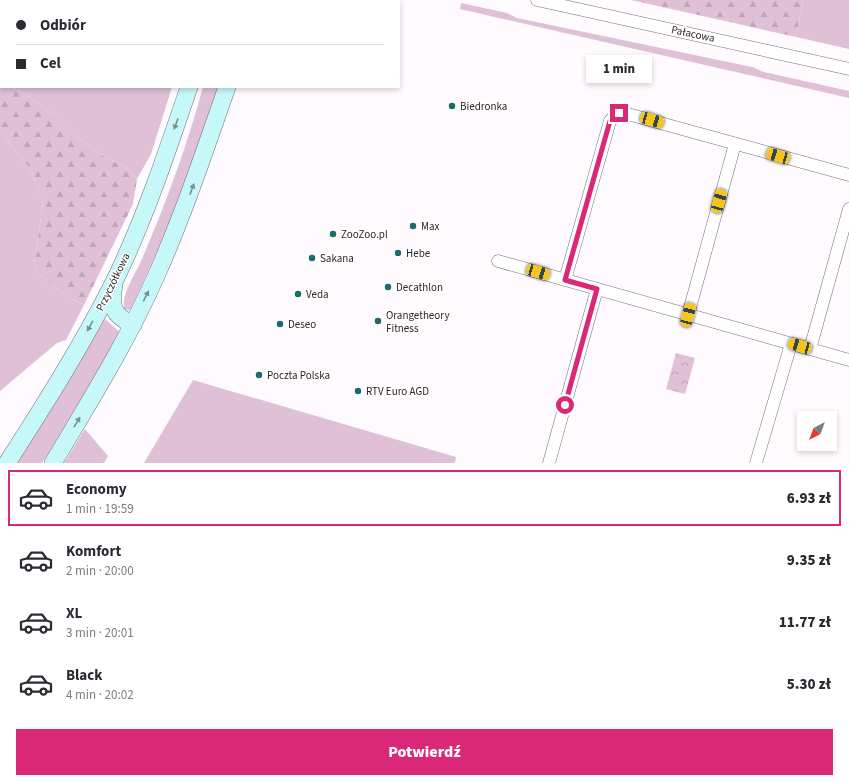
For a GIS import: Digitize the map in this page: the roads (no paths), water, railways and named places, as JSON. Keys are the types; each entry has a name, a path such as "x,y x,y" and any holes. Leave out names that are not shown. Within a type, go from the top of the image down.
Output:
{"main road":[{"name":"Przyczółkowa","path":"6,463 74,356 115,279 149,198 189,88"},
{"path":"53,463 110,368 133,325 178,225 227,88"},
{"path":"115,279 112,305 117,315 133,325"}],"street":[{"name":"Pałacowa","path":"537,0 849,68"},
{"path":"565,280 610,121 615,115 624,113 849,176"},
{"path":"688,315 735,144"},
{"path":"810,349 849,209"},
{"path":"498,261 849,360"},
{"path":"549,463 597,289"},
{"path":"756,463 791,344"}],"place":[{"name":"Biedronka","path":"452,106"},
{"name":"Max","path":"413,226"},
{"name":"ZooZoo.pl","path":"333,234"},
{"name":"Hebe","path":"398,253"},
{"name":"Sakana","path":"312,258"},
{"name":"Decathlon","path":"388,287"},
{"name":"Veda","path":"298,294"},
{"name":"Orangetheory Fitness","path":"378,321"},
{"name":"Deseo","path":"280,324"},
{"name":"Poczta Polska","path":"259,375"},
{"name":"RTV Euro AGD","path":"358,391"}]}
